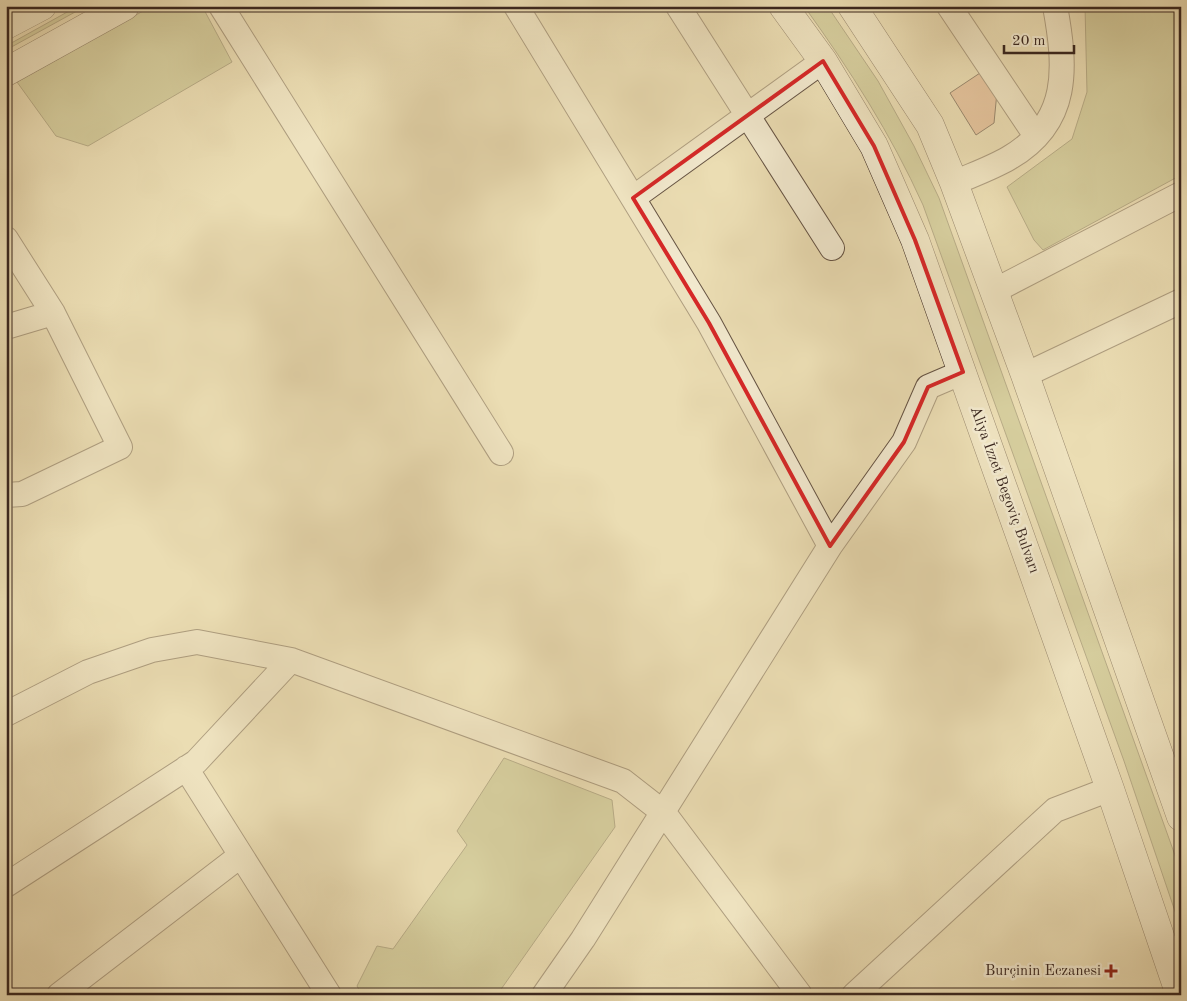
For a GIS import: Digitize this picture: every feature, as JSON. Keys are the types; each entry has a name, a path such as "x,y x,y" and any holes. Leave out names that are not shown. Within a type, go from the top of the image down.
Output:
{"main road":[{"path":"6,25 42,6"},
{"path":"6,72 125,6"},
{"name":"Aliya İzzet Begoviç Bulvarı","path":"783,6 823,61 874,146 914,240 963,372 1110,789 1180,995"},
{"path":"852,6 930,126 954,183 1025,376 1181,817"}],"street":[{"path":"221,6 501,453"},
{"path":"516,6 709,323 830,546"},
{"path":"678,6 832,248"},
{"path":"949,6 1036,136"},
{"path":"954,183 1010,158 1036,136 1054,114 1062,87 1061,40 1055,6"},
{"path":"633,198 823,61"},
{"path":"994,291 1181,194"},
{"path":"6,239 53,313 120,447 22,494 6,496"},
{"path":"1025,376 1181,301"},
{"path":"6,327 53,313"},
{"path":"544,995 583,939 664,813 830,546 904,442 928,387 963,372"},
{"path":"6,714 88,672 152,650 197,642 291,660 623,781 664,813 800,995"},
{"path":"6,884 196,762 291,660"},
{"path":"186,768 329,995"},
{"path":"854,995 1055,810 1110,789"},
{"path":"59,995 240,856"}],"highlighted area":[{"path":"823,61 874,146 915,240 963,372 928,387 904,442 830,546 709,323 633,198"}],"green space":[{"path":"78,6 86,6 6,50 6,46"},
{"path":"152,6 202,6 232,62 88,146 56,136 17,82"},
{"path":"804,6 828,7 878,81 914,146 939,198 1181,872 1181,929 1124,761 923,205 911,179 869,103 838,54"},
{"path":"1085,6 1181,6 1181,175 1043,250 1034,240 1007,187 1072,139 1087,92"},
{"path":"504,758 612,800 615,827 497,995 362,995 357,986 377,946 393,949 467,845 457,831"}],"building":[{"path":"980,73 997,92 994,123 976,135 950,93"}],"place":[{"name":"Burçinin Eczanesi","path":"1111,971"}]}
